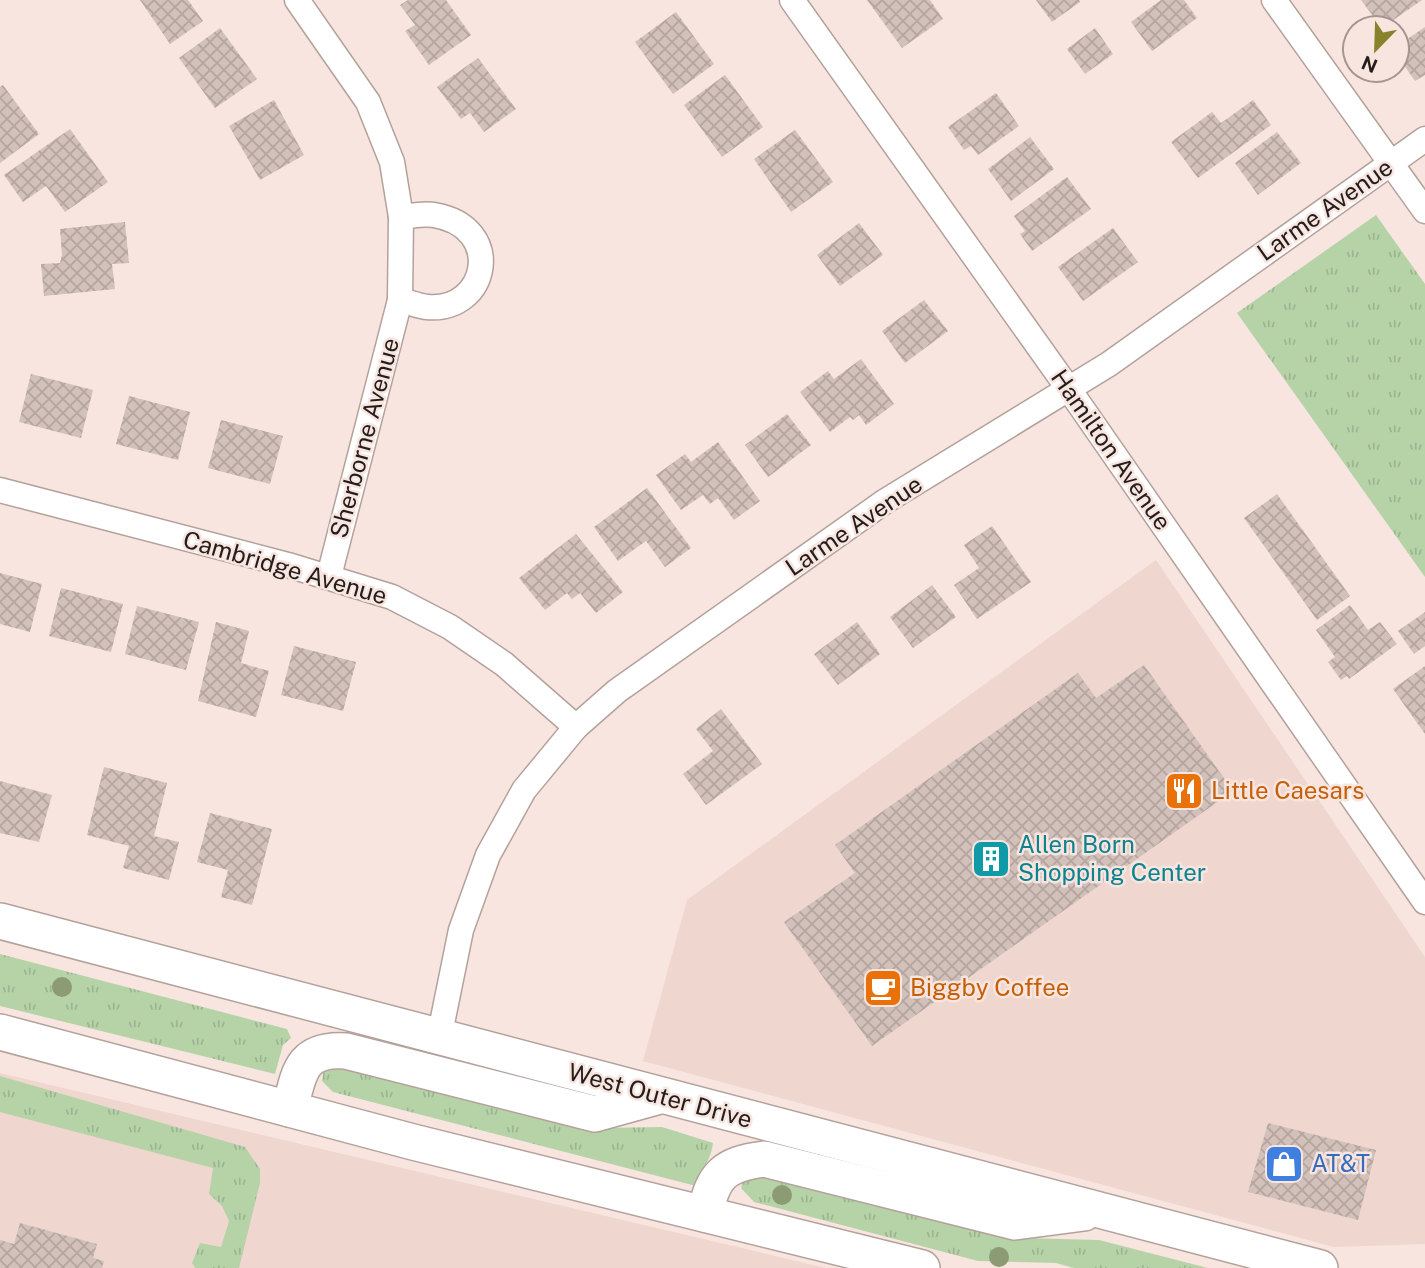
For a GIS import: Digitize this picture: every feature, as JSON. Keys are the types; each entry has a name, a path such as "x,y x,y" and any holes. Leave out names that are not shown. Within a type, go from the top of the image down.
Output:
{"main road":[{"name":"West Outer Drive","path":"0,921 1320,1268"},
{"path":"0,1032 290,1109 922,1268"},
{"path":"290,1109 302,1066 313,1055 329,1050 346,1051 595,1114 660,1096"},
{"path":"705,1214 709,1192 719,1174 739,1162 764,1159 1015,1222 1101,1211"}],"street":[{"name":"Sherborne Avenue","path":"297,0 368,102 392,162 401,217 400,300 329,576"},
{"name":"Hamilton Avenue","path":"792,0 1068,388 1425,902"},
{"path":"1274,0 1425,211"},
{"name":"Larme Avenue","path":"439,1038 461,930 488,855 524,790 576,727 617,691 884,502 1109,364 1425,139"},
{"path":"400,300 428,307 456,303 476,284 482,260 476,238 457,221 431,214 401,217"},
{"name":"Cambridge Avenue","path":"0,490 329,576 392,597 450,627 504,664 576,727"}],"shaded area":[{"path":"1156,560 1425,957 1425,1244 1334,1247 643,1061 687,900"},
{"path":"0,1073 826,1268 0,1268"}],"green space":[{"path":"1376,215 1425,284 1425,577 1237,313"},
{"path":"0,954 287,1029 291,1038 283,1045 275,1074 0,1006"},
{"path":"342,1059 601,1128 662,1127 713,1143 712,1148 696,1186 333,1092 322,1081 324,1068"},
{"path":"0,1076 245,1147 260,1169 260,1183 239,1268 195,1268 192,1263 200,1243 221,1247 229,1221 222,1206 209,1194 213,1168 0,1112"},
{"path":"752,1173 1023,1238 1099,1240 1208,1268 1074,1268 1056,1263 978,1261 754,1202 741,1188 743,1180"}],"building":[{"path":"140,0 188,0 203,21 170,44"},
{"path":"408,0 446,0 471,35 429,65 405,31 415,25 400,5"},
{"path":"867,0 930,0 943,19 902,48"},
{"path":"1036,0 1079,0 1080,2 1052,22"},
{"path":"1161,0 1184,0 1197,18 1152,51 1131,22"},
{"path":"1361,0 1422,0 1402,14 1372,14"},
{"path":"676,12 714,64 673,94 635,42"},
{"path":"1425,27 1425,75 1415,81 1411,75 1411,36"},
{"path":"220,28 257,79 215,108 179,58"},
{"path":"1095,28 1113,54 1085,74 1067,49"},
{"path":"478,58 516,109 484,132 470,113 461,119 437,87"},
{"path":"725,75 763,127 722,157 684,105"},
{"path":"3,85 39,134 0,163 0,87"},
{"path":"996,93 1019,126 978,155 971,146 964,150 948,127"},
{"path":"274,100 304,155 260,180 229,126"},
{"path":"1253,100 1271,125 1198,178 1171,142 1212,112 1221,123"},
{"path":"70,129 108,182 65,212 46,186 23,202 4,175"},
{"path":"795,130 833,182 791,212 754,159"},
{"path":"1277,132 1301,163 1258,195 1235,163"},
{"path":"1030,137 1054,169 1011,201 988,169"},
{"path":"1067,177 1091,209 1032,251 1020,234 1025,231 1014,216"},
{"path":"125,222 129,263 112,264 115,289 44,296 41,264 60,263 60,229"},
{"path":"859,223 883,255 840,286 817,255"},
{"path":"1113,228 1138,262 1083,301 1058,267"},
{"path":"924,300 948,331 905,363 882,331"},
{"path":"861,359 894,404 866,425 859,415 853,420 850,417 830,432 800,392 828,371 834,379"},
{"path":"31,374 93,390 81,438 19,422"},
{"path":"129,396 190,412 178,460 116,444"},
{"path":"787,414 811,445 768,477 745,445"},
{"path":"221,420 283,436 270,484 208,468"},
{"path":"718,442 760,501 734,520 718,498 710,504 703,495 681,510 656,475 685,454 691,462"},
{"path":"647,488 691,548 665,567 646,541 618,561 594,527"},
{"path":"1277,494 1350,596 1317,620 1244,518"},
{"path":"992,526 1031,582 977,619 954,585 979,568 964,545"},
{"path":"576,534 623,592 596,613 580,593 572,599 567,593 545,610 519,578"},
{"path":"0,573 42,584 30,632 0,624"},
{"path":"932,585 956,617 913,648 890,617"},
{"path":"61,588 123,604 111,652 49,636"},
{"path":"1350,605 1368,630 1380,622 1397,644 1349,679 1347,676 1341,680 1328,662 1335,657 1316,630"},
{"path":"137,606 199,622 186,670 125,654"},
{"path":"1425,612 1425,646 1414,654 1398,631"},
{"path":"216,622 249,631 241,663 269,671 256,717 198,701"},
{"path":"857,622 880,654 838,685 814,654"},
{"path":"294,646 356,662 343,711 281,695"},
{"name":"Allen Born Shopping Center","path":"1144,665 1233,791 872,1046 784,922 855,873 835,845 1078,673 1096,698"},
{"path":"1425,666 1425,734 1393,689"},
{"path":"721,709 762,764 706,805 683,774 713,751 696,729"},
{"path":"104,767 167,783 154,836 179,842 169,880 123,868 129,846 87,835"},
{"path":"0,781 52,795 39,842 0,833"},
{"path":"210,813 272,829 252,905 221,897 228,870 197,862"},
{"path":"1268,1123 1376,1150 1358,1220 1248,1192"},
{"path":"20,1223 97,1244 93,1258 104,1261 102,1268 0,1268 0,1240 14,1244"}],"place":[{"name":"Little Caesars","path":"1184,791"},
{"name":"Allen Born Shopping Center","path":"991,859"},
{"name":"Biggby Coffee","path":"883,988"},
{"name":"AT&T","path":"1284,1164"}]}
